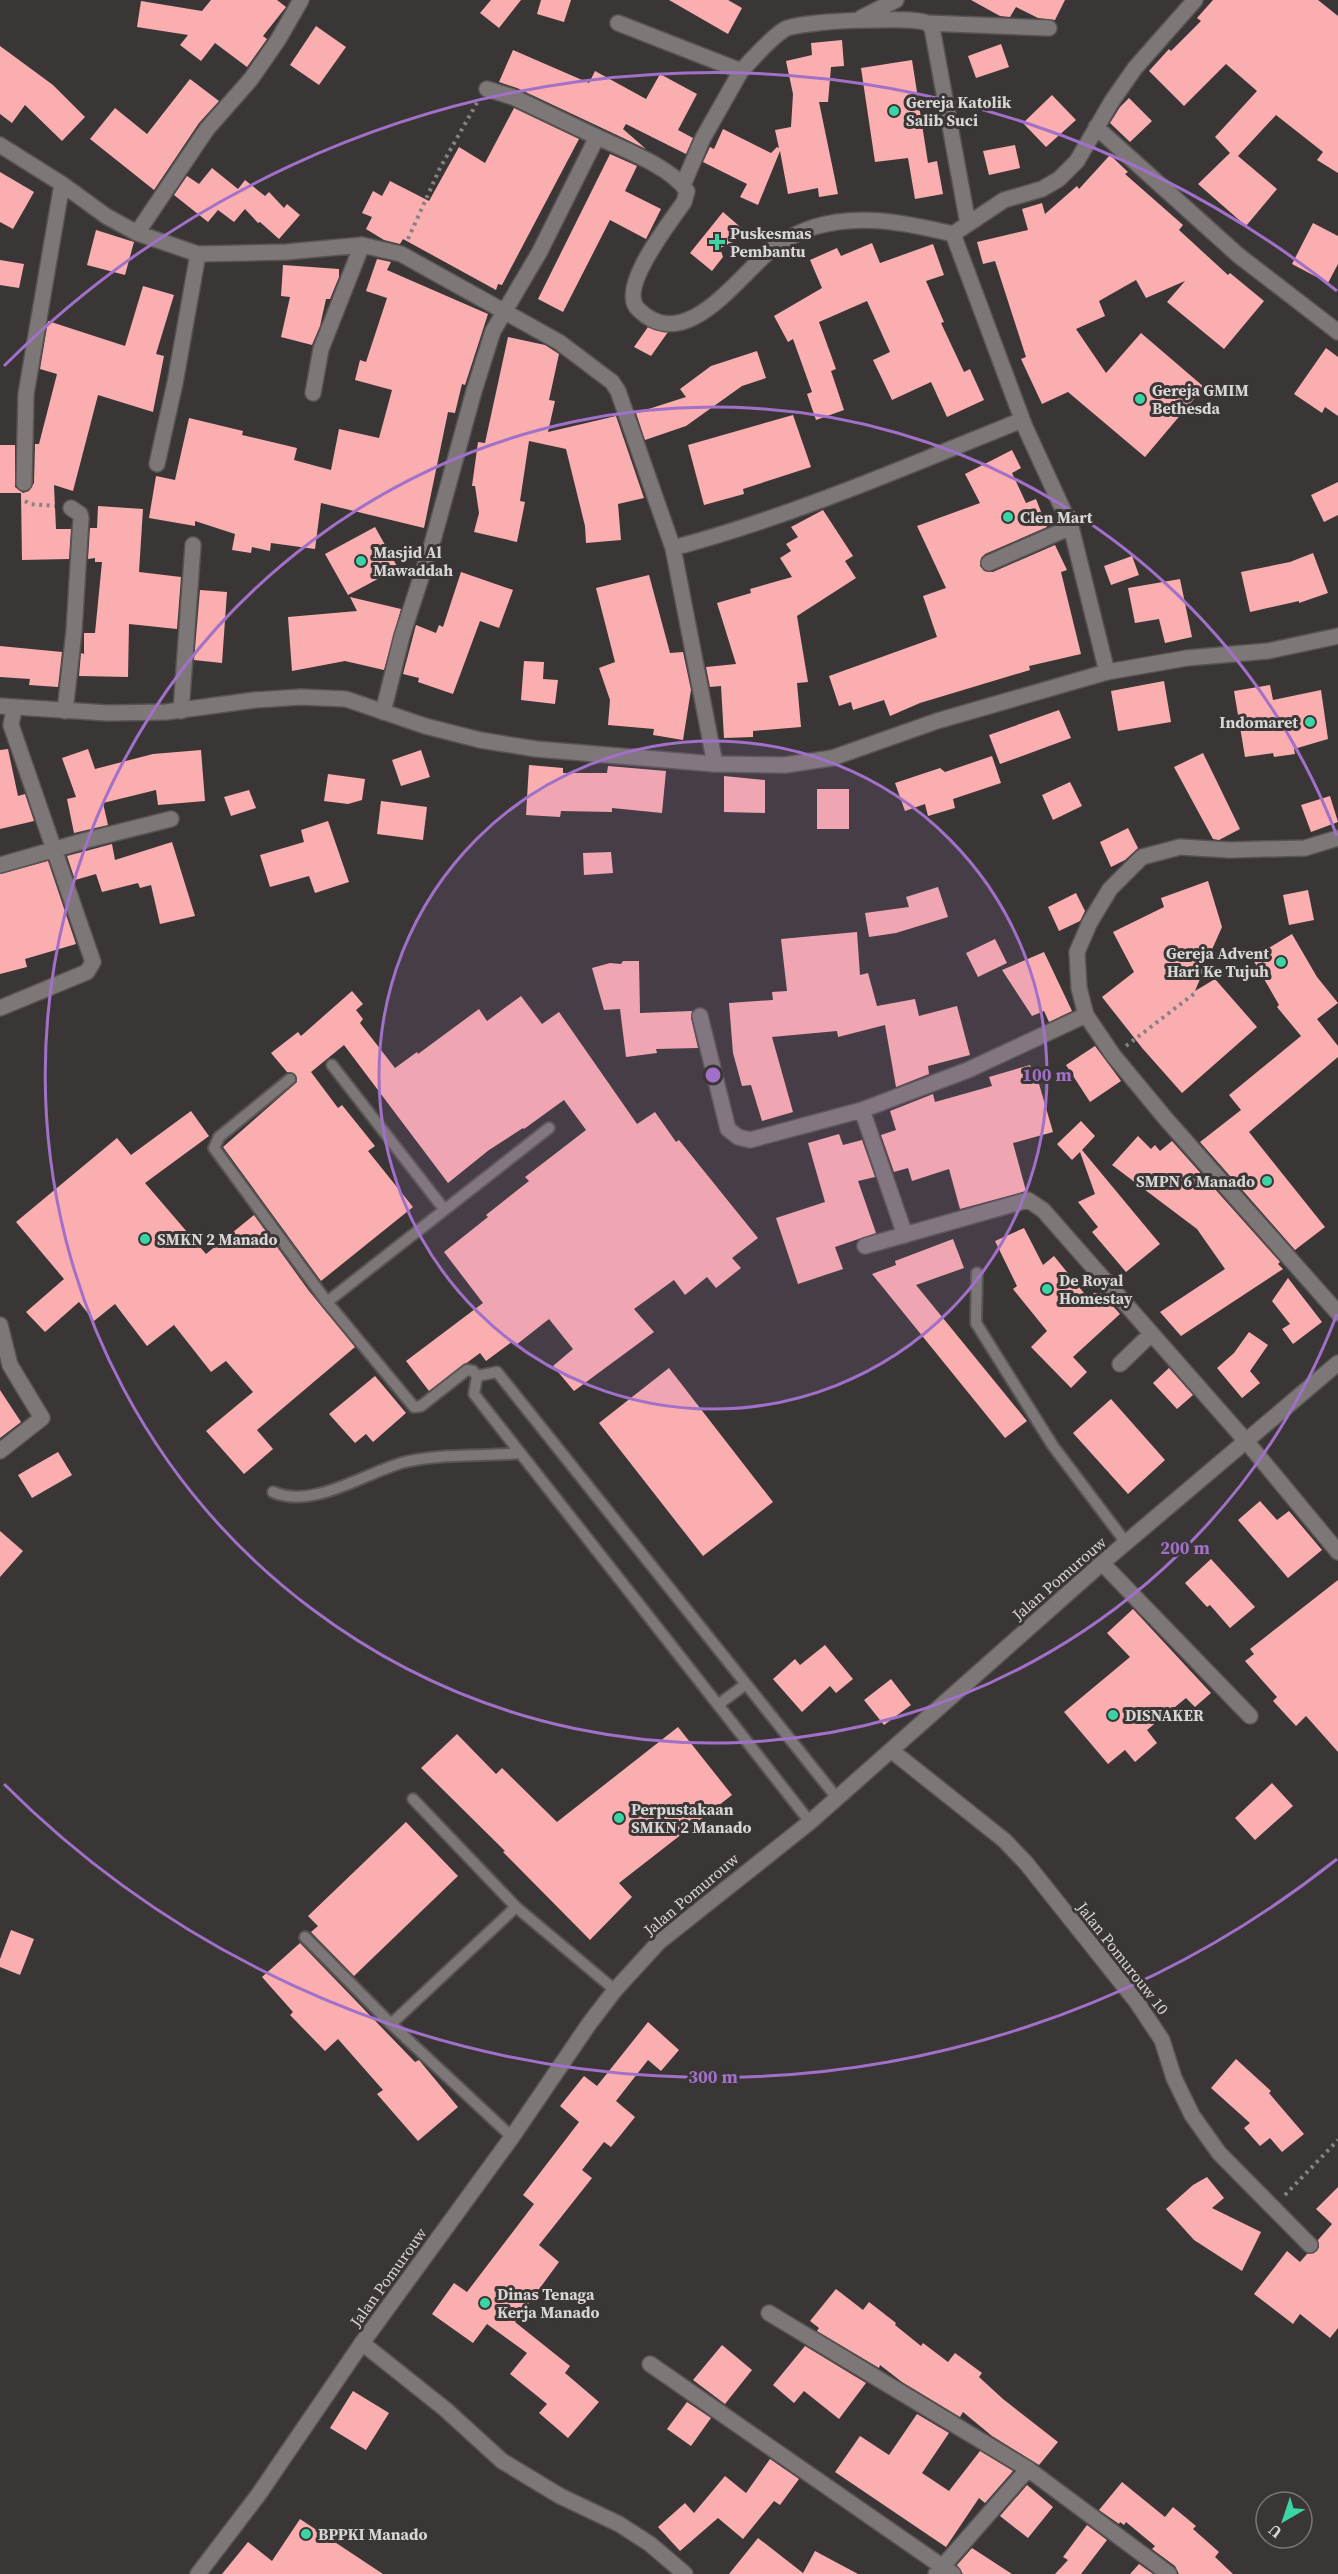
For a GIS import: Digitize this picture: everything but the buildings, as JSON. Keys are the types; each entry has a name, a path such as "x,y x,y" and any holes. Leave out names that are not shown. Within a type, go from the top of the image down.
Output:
{"street":[{"path":"137,233 207,129 251,79 279,40 302,0"},
{"path":"858,20 896,0"},
{"path":"968,224 932,28 921,20 899,19 858,20 786,28 741,71 703,138 683,185 686,197 646,260 634,286 632,297 635,306 645,315 666,325 681,324 690,320 729,291 777,245 814,227 861,219 907,223 953,234 968,224 1004,200 1042,189 1059,180 1077,161 1112,101 1135,68 1195,0"},
{"path":"618,23 741,71"},
{"path":"927,23 1049,28"},
{"path":"487,89 513,97 649,162 683,185"},
{"path":"1096,128 1238,255 1338,332"},
{"path":"383,712 402,636 434,536 493,331 539,253 597,137"},
{"path":"0,145 63,184 106,216 137,233 198,254 286,252 362,245 401,254 559,342 612,382 618,391 675,558 715,764"},
{"path":"24,483 27,394 63,184"},
{"path":"953,234 1025,428 1071,527 1107,672"},
{"path":"313,393 321,349 362,245"},
{"path":"157,464 175,383 198,254"},
{"path":"675,558 719,536 1025,428"},
{"path":"65,711 74,631 81,518 80,514 71,508"},
{"path":"989,563 1071,527"},
{"path":"181,711 193,545"},
{"path":"0,1008 87,972 93,962 7,708 108,713 181,711 255,700 301,697 346,699 480,740 608,756 715,764 785,765 832,758 937,721 1107,672 1187,658 1268,651 1338,636"},
{"path":"0,865 171,819"},
{"path":"1338,838 1305,848 1229,850 1180,847 1142,857 1110,889 1090,922 1077,952 1079,988 1086,1015 1113,1055 1166,1119 1338,1313"},
{"path":"700,1016 728,1129 738,1137 750,1140 861,1110 968,1070 1086,1015"},
{"path":"861,1110 905,1235"},
{"path":"865,1246 1028,1200 1043,1210 1246,1441 1338,1552"},
{"path":"0,1324 10,1365 42,1418 0,1451"},
{"path":"1120,1364 1151,1334"},
{"name":"Jalan Pomurouw","path":"198,2574 259,2494 362,2343 512,2137 615,1990 659,1942 810,1822 1101,1563 1127,1544 1338,1363"},
{"path":"1101,1563 1250,1716"},
{"name":"Jalan Pomurouw 10","path":"892,1750 1004,1840 1026,1863 1136,2001 1162,2040 1174,2078 1192,2115 1219,2153 1310,2245"},
{"path":"769,2313 1028,2469 1169,2574"},
{"path":"362,2343 445,2409 502,2461 560,2496 620,2524 650,2544 685,2574"},
{"path":"650,2364 943,2572 1028,2469"}],"lane":[{"path":"332,1065 444,1209"},
{"path":"290,1080 219,1137 214,1148 327,1302 414,1407 421,1406 467,1370 473,1371 477,1376 474,1394 810,1822"},
{"path":"327,1302 549,1128"},
{"path":"977,1273 976,1323 1053,1446 1127,1544"},
{"path":"477,1376 497,1372 837,1798"},
{"path":"273,1492 287,1497 306,1497 358,1480 388,1467 421,1459 450,1455 520,1453"},
{"path":"719,1704 746,1684"},
{"path":"413,1798 516,1907 615,1990"},
{"path":"391,2024 516,1907"},
{"path":"305,1937 391,2024 512,2137"}],"path":[{"path":"401,254 440,168 487,89"},
{"path":"24,483 23,497 27,503 71,508"},
{"path":"1113,1055 1195,993"},
{"path":"1272,2209 1338,2140"}],"place":[{"name":"Gereja Katolik Salib Suci","path":"894,111"},
{"name":"Puskesmas Pembantu","path":"717,242"},
{"name":"Gereja GMIM Bethesda","path":"1140,399"},
{"name":"Clen Mart","path":"1008,517"},
{"name":"Masjid Al Mawaddah","path":"361,561"},
{"name":"Indomaret","path":"1310,722"},
{"name":"Gereja Advent Hari Ke Tujuh","path":"1281,962"},
{"name":"SMPN 6 Manado","path":"1267,1181"},
{"name":"SMKN 2 Manado","path":"145,1239"},
{"name":"De Royal Homestay","path":"1047,1289"},
{"name":"DISNAKER","path":"1113,1715"},
{"name":"Perpustakaan SMKN 2 Manado","path":"619,1818"},
{"name":"Dinas Tenaga Kerja Manado","path":"485,2303"},
{"name":"BPPKI Manado","path":"306,2534"}]}
